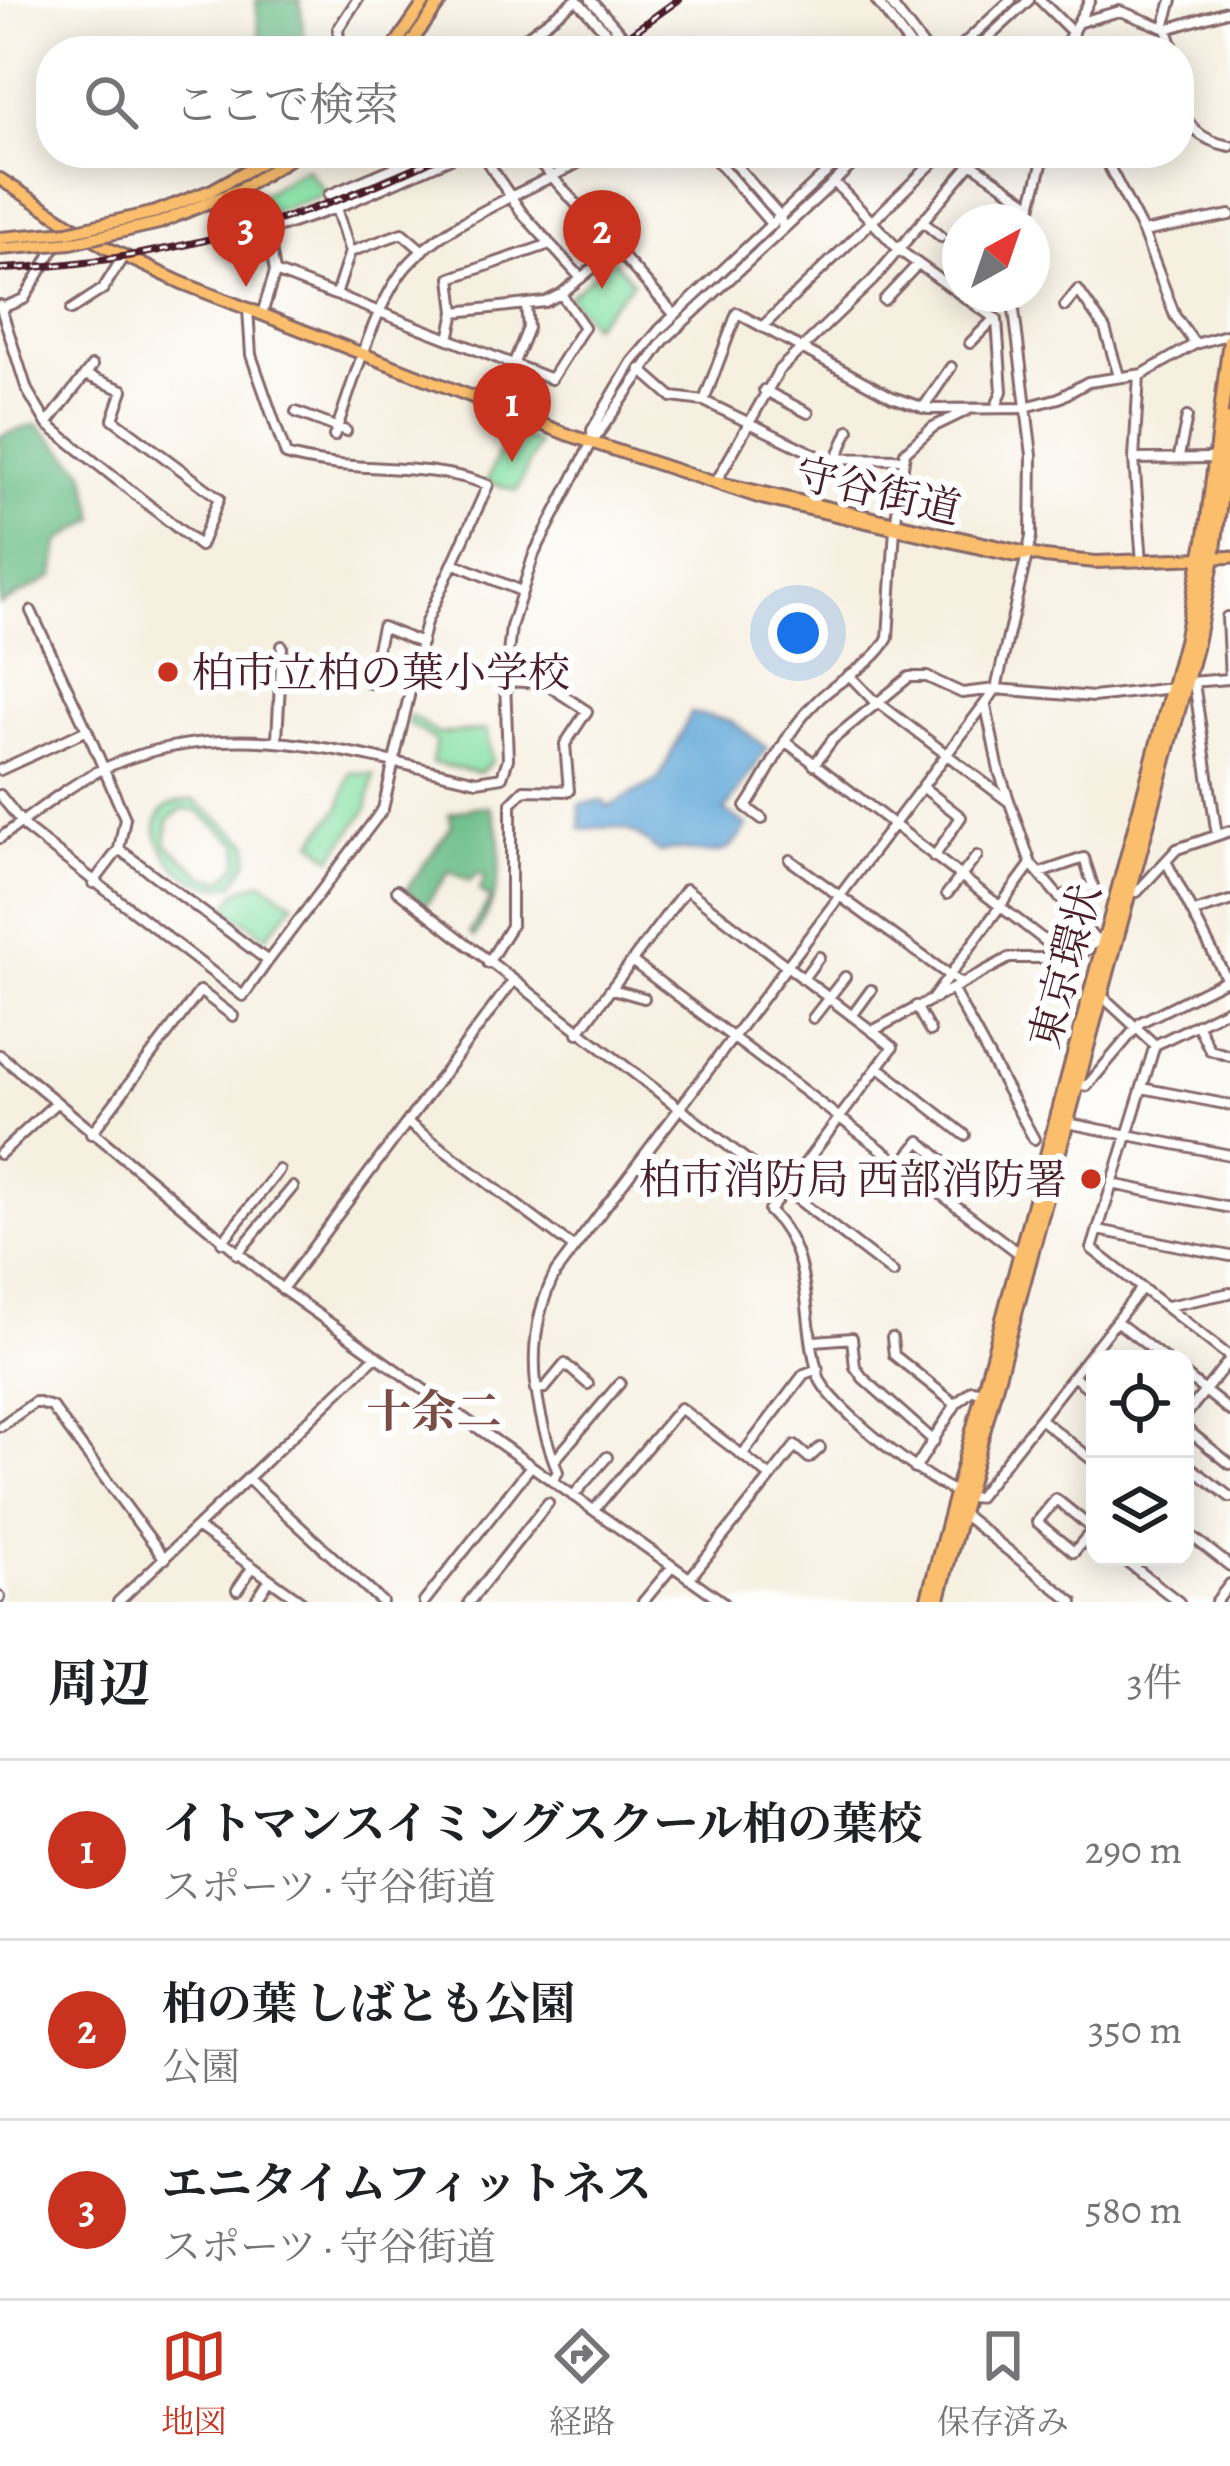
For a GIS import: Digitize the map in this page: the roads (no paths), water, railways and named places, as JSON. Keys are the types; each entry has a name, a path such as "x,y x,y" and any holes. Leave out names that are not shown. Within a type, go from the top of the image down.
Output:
{"highway":[{"name":"東京環状","path":"1208,558 1230,337"},
{"name":"東京環状","path":"937,1602 961,1513 960,1496 983,1392 1020,1255 1079,1084 1185,684 1230,420"},
{"name":"東京環状","path":"927,1602 1063,1122 1108,932 1185,684"}],"main road":[{"path":"401,36 426,0"},
{"path":"416,36 442,0"},
{"path":"0,238 157,218 251,168"},
{"path":"0,249 71,243 157,218 241,189 275,168"},
{"name":"守谷街道","path":"0,179 123,257 592,443 716,482 1028,554 1142,562 1230,557"}],"street":[{"path":"339,36 338,29 357,0"},
{"path":"528,36 577,0 609,36"},
{"path":"591,0 623,36"},
{"path":"876,0 903,36"},
{"path":"888,0 916,36"},
{"path":"972,36 1011,0"},
{"path":"990,36 1029,0"},
{"path":"1040,0 1073,34 1090,0"},
{"path":"1135,16 1138,0"},
{"path":"1169,36 1172,0"},
{"path":"1079,22 1109,11 1166,28 1230,10"},
{"path":"1194,124 1204,139 1230,146"},
{"path":"336,295 350,252 329,196 394,168"},
{"path":"262,314 275,272 268,231 428,168"},
{"path":"491,168 512,200 581,278"},
{"path":"542,168 674,314"},
{"path":"296,412 339,432 397,279 423,251 570,168"},
{"path":"723,168 771,224 783,229"},
{"path":"737,168 780,216 783,229"},
{"path":"592,443 592,430 619,382 674,314 831,168"},
{"path":"0,838 104,768 181,745 277,740 477,781 502,777 508,759 505,680 521,591 592,443 640,369 849,168"},
{"path":"764,325 927,168"},
{"path":"716,482 764,390 899,250 967,168"},
{"path":"978,168 1031,204"},
{"path":"1032,204 1041,168"},
{"path":"1110,168 1143,232 1175,316 1195,344"},
{"path":"834,182 899,250 942,281"},
{"path":"1143,232 1230,215"},
{"path":"922,221 941,237"},
{"path":"69,225 23,298 2,306 27,390 47,424 200,547 219,498 113,419 123,390 85,376"},
{"path":"350,252 402,233 423,251"},
{"path":"449,339 455,312 454,276 550,244"},
{"path":"455,312 526,305 561,294 614,250"},
{"path":"71,310 103,289 123,257"},
{"path":"884,300 918,264"},
{"path":"275,272 548,378 555,375 584,327 584,320 561,294"},
{"path":"1065,306 1078,290 1105,329 1119,376"},
{"path":"513,365 528,328 526,305"},
{"path":"0,794 21,824 243,996 383,809 422,643 488,484 450,470 385,470 286,455 251,355 248,308"},
{"path":"986,312 995,318"},
{"path":"552,1481 558,1472 535,1389 542,1309 556,1272 996,689 1028,554 1032,455 1014,312"},
{"path":"705,398 737,313 923,408 1025,406 1119,376 1139,375 1195,344 1230,337"},
{"path":"970,343 995,318"},
{"path":"995,318 1002,391 996,407"},
{"path":"47,424 92,366"},
{"path":"923,408 951,367"},
{"path":"640,369 671,397 704,400 822,458 903,458"},
{"path":"1139,375 1134,459 1142,562"},
{"path":"764,390 808,413"},
{"path":"762,819 746,807 785,741 819,698 880,652 892,626 903,458 933,427 970,408"},
{"path":"1179,456 1187,417"},
{"path":"837,458 849,430"},
{"path":"1134,459 1216,458"},
{"path":"453,563 521,591"},
{"path":"31,611 125,818 119,849 93,883"},
{"path":"814,765 833,739 909,676 927,677 962,693 996,689 1093,697 1229,679 1227,617"},
{"path":"369,683 382,627 422,643"},
{"path":"277,740 282,646"},
{"path":"849,675 876,702 1008,801"},
{"path":"488,963 511,926 511,802 524,790 569,791 566,744 587,711 544,683 505,680"},
{"path":"1185,684 1216,835"},
{"path":"986,706 1008,801 1031,864 1094,938"},
{"path":"0,770 87,730"},
{"path":"785,741 1057,950 1058,958"},
{"path":"924,788 962,822 934,857"},
{"path":"1129,890 1137,892 1177,849 1230,831"},
{"path":"119,849 268,961"},
{"path":"947,894 977,856"},
{"path":"1040,873 1084,858 1093,886 1059,897"},
{"path":"790,860 947,974 1034,1138"},
{"path":"1079,1084 1087,1086 1138,1026 1229,979 1166,861"},
{"path":"933,998 1031,864"},
{"path":"578,1034 686,889 893,1047 769,1210 795,1251 818,1369 830,1395 915,1469 960,1496 978,1496 1086,1364"},
{"path":"398,890 578,1034 893,1273"},
{"path":"1194,912 1230,901"},
{"path":"872,1031 1009,958 1077,958 1094,938 1108,932"},
{"path":"803,979 820,957"},
{"path":"633,962 1020,1255"},
{"path":"813,1018 845,976"},
{"path":"283,1289 513,981"},
{"path":"612,989 644,998"},
{"path":"91,1134 200,991 233,1016"},
{"path":"852,1016 871,991"},
{"path":"1101,995 1155,1045"},
{"path":"916,1006 930,1031"},
{"path":"1194,1405 1230,1358 1092,1249 1155,1045 1230,1008"},
{"path":"1197,1024 1210,1050 1230,1056"},
{"path":"0,1055 283,1289 723,1602"},
{"path":"878,1066 965,1135"},
{"path":"1142,1088 1230,1106"},
{"path":"0,1154 57,1102"},
{"path":"1063,1122 1230,1155"},
{"path":"408,1123 574,1248"},
{"path":"902,1163 920,1141 944,1161 927,1183"},
{"path":"222,1242 279,1170"},
{"path":"1112,1184 1230,1208"},
{"path":"237,1254 293,1187"},
{"path":"1097,1230 1230,1256"},
{"path":"1098,1350 1142,1288"},
{"path":"1166,1307 1230,1293"},
{"path":"1116,1321 1153,1350"},
{"path":"815,1341 852,1338 855,1366 863,1378 934,1441"},
{"path":"892,1338 894,1354 950,1405 956,1404"},
{"path":"118,1602 376,1355"},
{"path":"535,1389 545,1388 565,1364 588,1384"},
{"path":"742,1455 803,1374 818,1369"},
{"path":"1073,1376 1086,1386"},
{"path":"1194,1382 1230,1411"},
{"path":"554,1461 620,1383"},
{"path":"915,1469 956,1404 972,1390 983,1392"},
{"path":"1,1426 34,1402 52,1407 165,1558"},
{"path":"593,1510 680,1408 771,1478"},
{"path":"1040,1419 1090,1458"},
{"path":"1194,1436 1230,1464"},
{"path":"689,1579 795,1446 809,1458 820,1448"},
{"path":"573,1496 607,1457"},
{"path":"424,1602 530,1466"},
{"path":"1194,1469 1230,1496"},
{"path":"248,1479 382,1602"},
{"path":"1056,1499 1094,1528 1074,1552 1037,1522 1056,1499"},
{"path":"469,1602 548,1503"},
{"path":"961,1513 1073,1602"},
{"path":"198,1528 286,1598 302,1602"},
{"path":"1194,1539 1230,1566"},
{"path":"1133,1566 1179,1602"},
{"path":"643,1602 672,1567"},
{"path":"237,1590 252,1568"},
{"path":"254,1602 269,1580"},
{"path":"1216,1602 1230,1584"},
{"path":"364,1602 371,1593"}],"water":[{"path":"691,713 731,721 767,748 725,811 747,826 737,840 718,852 659,853 624,829 581,829 580,804 603,801 608,807 658,780"}],"railway":[{"path":"628,36 678,0"},
{"path":"0,269 173,248 285,218 414,168"}],"place":[{"name":"エニタイムフィットネス","path":"246,287"},
{"name":"柏の葉 しばとも公園","path":"602,289"},
{"name":"イトマンスイミングスクール柏の葉校","path":"512,462"},
{"name":"柏市立柏の葉小学校","path":"168,672"},
{"name":"柏市消防局 西部消防署","path":"1091,1179"}],"district":[{"name":"十余二","path":"434,1412"}]}
